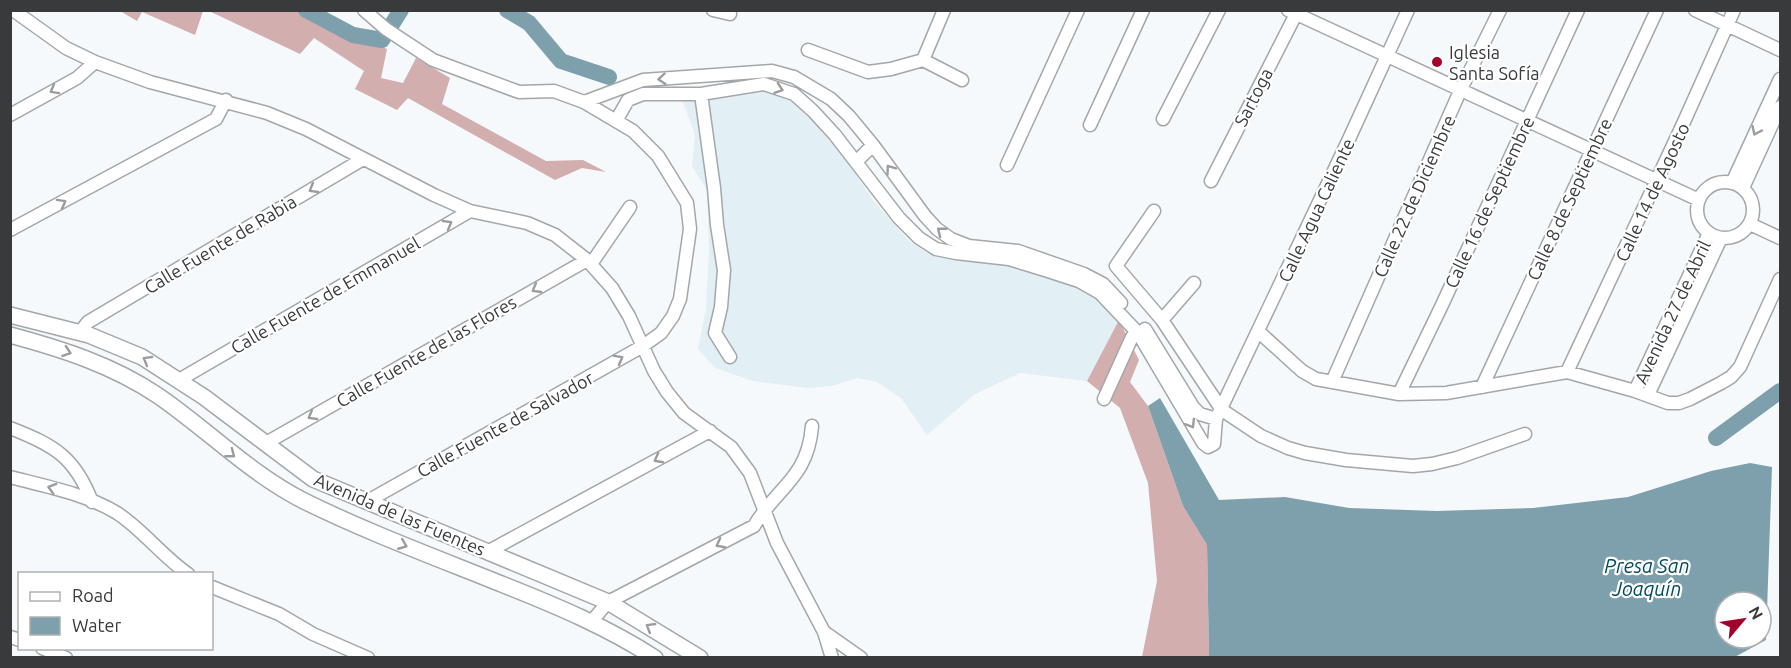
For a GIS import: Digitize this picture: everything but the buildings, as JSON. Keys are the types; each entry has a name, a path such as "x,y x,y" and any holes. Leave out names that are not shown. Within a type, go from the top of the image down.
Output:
{"main road":[{"name":"Avenida de las Fuentes","path":"10,315 80,332 142,357 204,397 313,479 608,602 700,657"},
{"name":"Avenida de las Fuentes","path":"10,336 68,353 124,375 159,397 270,481 322,510 592,621 655,657"},
{"path":"191,421 205,410 204,397"},
{"path":"205,433 206,420 210,415 221,410"}],"street":[{"path":"13,10 66,48 95,62 150,82 226,100 267,113 306,129 470,211 537,227 555,235 589,262 612,288 629,315 654,371 684,413 731,447 750,473 777,543 824,632 832,657"},
{"name":"Calle Fuente de Salvador","path":"364,10 389,31 433,60 519,92 554,91 584,102 633,131 658,156 687,203 690,229 688,257 680,299 661,333 643,346 366,502"},
{"path":"713,10 730,14"},
{"path":"923,60 944,10"},
{"path":"1007,165 1078,10"},
{"path":"1089,125 1143,10"},
{"path":"1163,118 1219,10"},
{"name":"Calle Agua Caliente","path":"1142,331 1184,413 1208,447 1214,444 1219,414 1408,10"},
{"name":"Calle 22 de Diciembre","path":"1332,382 1460,91 1500,10"},
{"name":"Calle 16 de Septiembre","path":"1399,394 1578,10"},
{"name":"Calle 8 de Septiembre","path":"1482,387 1657,10"},
{"path":"1695,10 1780,50"},
{"name":"Calle 14 de Agosto","path":"1567,372 1734,10"},
{"path":"1292,12 1699,200"},
{"name":"Sartoga","path":"1211,181 1292,12"},
{"path":"808,50 868,72 891,69 923,60 962,80"},
{"path":"10,115 77,78 95,62"},
{"path":"584,102 643,80 772,71 794,77 831,99 849,116 925,216 951,239 969,246 1018,251 1084,274 1104,284 1142,331 1200,414 1219,414 1261,436 1305,453 1346,460 1413,466 1457,458 1526,434"},
{"path":"721,74 722,90"},
{"path":"1738,186 1780,79"},
{"path":"616,121 624,105 634,96 643,94 701,94 764,84 794,94 813,111 899,218 919,238 936,249 956,254 1009,259 1079,281 1100,293 1142,331"},
{"path":"701,94 724,270 721,307 715,333 730,357"},
{"path":"10,230 216,119 226,100"},
{"path":"1738,186 1780,107"},
{"path":"856,162 873,145"},
{"name":"Calle Fuente de Rabia","path":"80,332 88,322 363,159"},
{"path":"1722,182 1738,186 1750,196 1753,205 1750,224 1737,236 1715,236 1702,227 1698,219 1699,200 1704,191 1712,185 1722,182"},
{"path":"589,262 630,207"},
{"name":"Calle Fuente de Emmanuel","path":"179,380 470,211"},
{"path":"1154,211 1116,266 1162,320 1219,414"},
{"path":"1750,224 1780,238"},
{"name":"Avenida 27 de Abril","path":"1635,391 1715,236"},
{"name":"Avenida 27 de Abril","path":"1647,395 1715,236"},
{"name":"Calle Fuente de las Flores","path":"266,443 589,262"},
{"path":"1259,332 1302,371 1316,379 1399,394 1446,393 1567,372 1668,403 1679,403 1713,388 1731,377 1740,367 1780,279"},
{"path":"1162,320 1194,283"},
{"path":"1104,399 1132,337 1142,331"},
{"path":"592,621 608,602 754,526 764,509 787,486 802,465 811,444 812,426"},
{"path":"10,428 36,438 63,455 76,467 92,502"},
{"path":"489,551 710,432"},
{"path":"10,477 55,489 118,514 161,553 187,572"},
{"path":"213,587 279,614 313,634 368,657"},
{"path":"824,632 861,657"},
{"path":"47,650 66,657"}],"shaded area":[{"path":"120,11 203,11 195,35 142,12 137,21"},
{"path":"209,11 303,11 325,23 387,49 381,78 403,83 416,58 450,78 442,104 546,161 583,160 606,172 582,168 555,180 408,98 397,110 355,89 364,71 314,38 300,54"},
{"path":"760,87 796,102 844,157 872,199 909,241 927,253 1025,268 1058,278 1091,293 1119,320 1087,381 1020,373 975,394 927,435 901,398 877,382 857,378 832,386 808,388 753,381 715,368 698,349 706,309 709,250 707,190 692,166 695,134 682,100 706,100 714,95"},
{"path":"1119,320 1139,360 1130,382 1148,406 1183,506 1207,545 1209,657 1142,657 1157,581 1148,483 1120,408 1087,381"}],"water":[{"name":"Presa San Joaquín","path":"1160,398 1219,500 1285,497 1349,508 1437,511 1533,508 1628,497 1711,471 1750,463 1772,467 1768,590 1713,590 1713,650 1748,650 1733,658 1209,657 1207,545 1183,506 1148,406"}],"waterway":[{"path":"306,10 353,35 382,40 401,10"},
{"path":"507,10 529,23 561,61 609,77"},
{"path":"1716,438 1780,391"}],"place":[{"name":"Iglesia Santa Sofía","path":"1437,62"}]}
